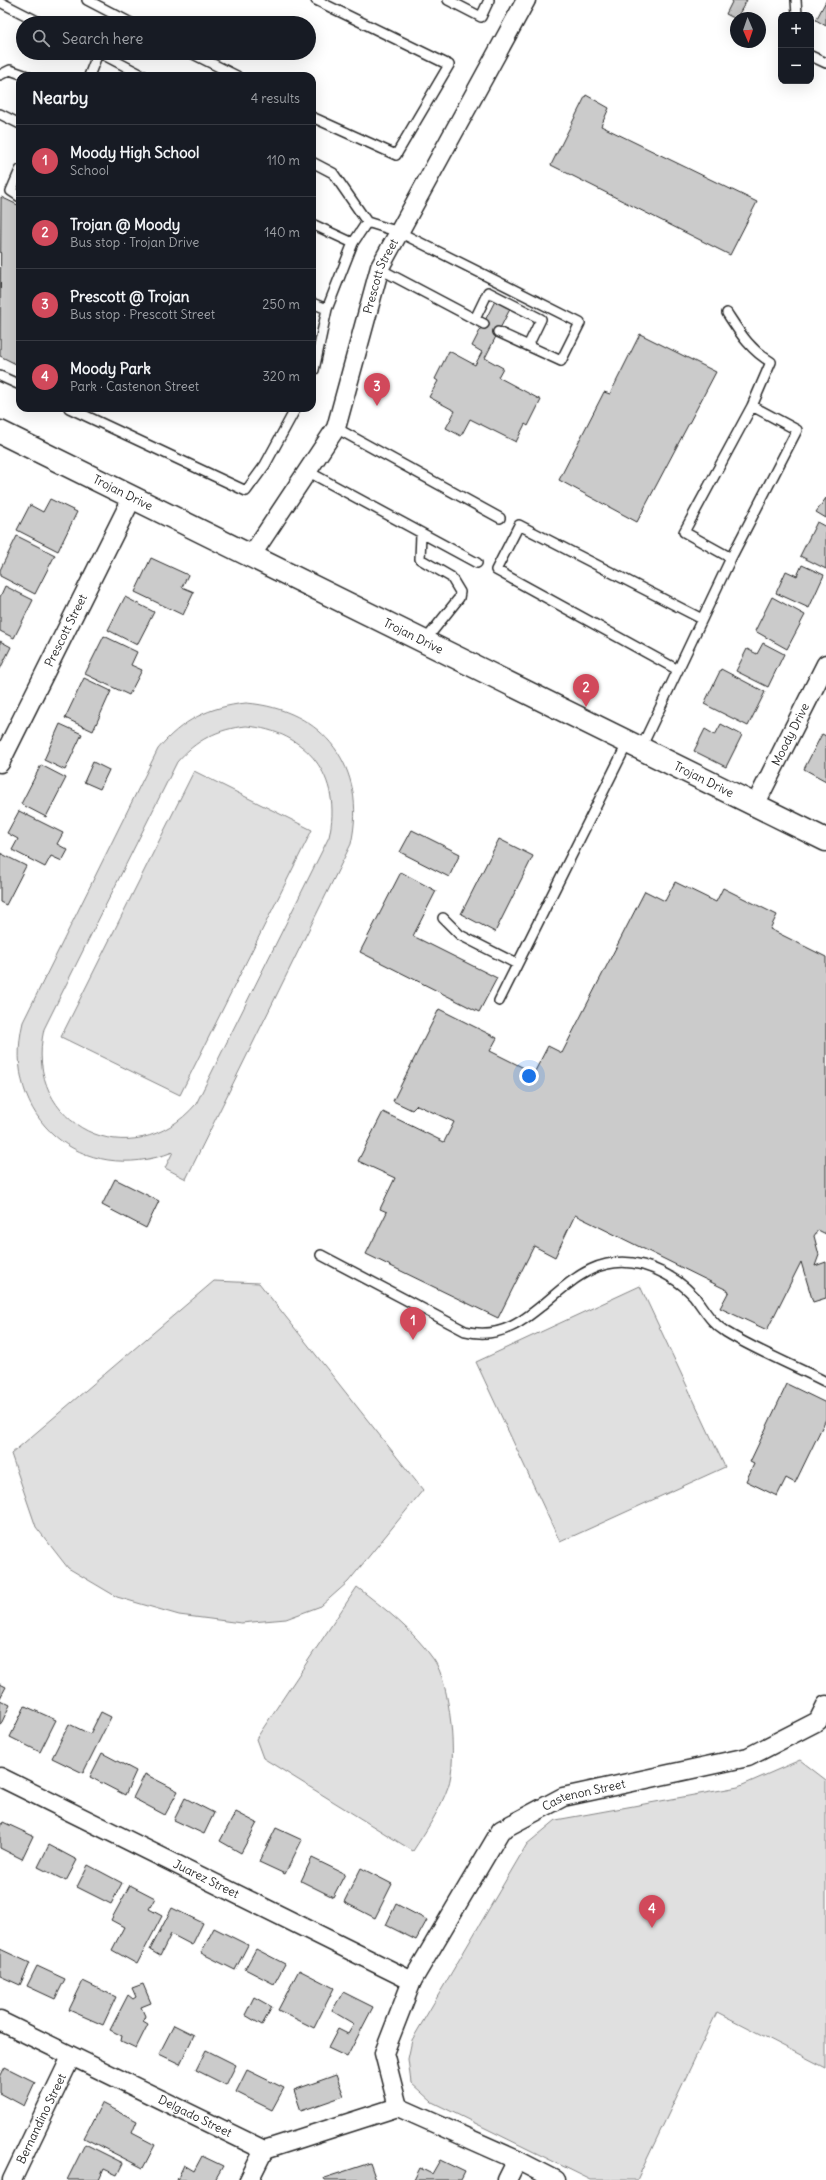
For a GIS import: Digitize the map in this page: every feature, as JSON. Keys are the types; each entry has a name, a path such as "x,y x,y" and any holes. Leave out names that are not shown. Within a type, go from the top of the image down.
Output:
{"street":[{"name":"Prescott Street","path":"251,556 336,428 380,269 526,0"},
{"name":"Trojan Drive","path":"0,432 826,840"},
{"name":"Prescott Street","path":"0,763 132,498"},
{"name":"Moody Drive","path":"756,805 820,688 826,664"},
{"name":"Castenon Street","path":"412,1981 501,1830 563,1797 748,1757 818,1721 826,1705"},
{"name":"Juarez Street","path":"0,1777 412,1981"},
{"path":"398,2107 384,2053 412,1981"},
{"name":"Delgado Street","path":"0,2021 264,2150"},
{"name":"Bernandino Street","path":"12,2180 71,2057"},
{"path":"249,2180 264,2150 398,2107 517,2160 556,2180"},
{"path":"507,2180 517,2160"}],"lane":[{"path":"87,0 118,16"},
{"path":"316,0 449,66 396,155 316,119"},
{"path":"448,0 482,17 489,0"},
{"path":"796,0 797,12"},
{"path":"0,2 27,16"},
{"path":"814,57 826,63"},
{"path":"91,72 96,60"},
{"path":"113,60 136,72"},
{"path":"205,60 229,72"},
{"path":"0,75 10,70 16,72"},
{"path":"0,114 16,122"},
{"path":"316,164 333,173 367,222 399,232 580,323 561,361 498,332"},
{"path":"16,179 11,191 16,194"},
{"path":"316,358 327,309 352,243 367,222"},
{"path":"316,226 352,243"},
{"path":"380,269 484,324"},
{"path":"475,319 488,292 541,320 528,346"},
{"path":"316,304 327,309"},
{"path":"727,313 746,343 759,355 771,362 752,406 684,532 731,558"},
{"path":"0,376 16,383"},
{"path":"499,1001 634,745 678,670 731,558 797,430 752,406"},
{"path":"78,412 246,491 264,465 294,412"},
{"path":"336,428 500,518"},
{"path":"307,471 476,563"},
{"path":"678,670 496,570 519,525 702,619"},
{"path":"421,534 420,559 451,578 460,592 458,598 424,642"},
{"path":"443,918 460,935 518,964"},
{"path":"321,1255 465,1331 476,1334 491,1333 507,1329 526,1319 565,1284 588,1271 607,1263 642,1265 672,1276 693,1296 708,1317 725,1332 826,1382"}],"shaded area":[{"path":"246,703 274,708 298,717 318,730 334,747 346,768 353,791 355,816 351,844 186,1179 165,1168 173,1152 139,1160 108,1160 79,1152 55,1136 36,1115 24,1088 19,1057 23,1022 158,749 177,730 197,717 220,708","holes":["246,726 268,730 287,737 303,747 316,761 325,777 331,795 332,815 329,837 196,1104 170,1126 142,1138 114,1139 88,1131 66,1115 49,1092 42,1063 44,1029 177,762 184,754 200,742 217,733"]},
{"path":"194,771 312,830 180,1095 61,1037"},
{"path":"214,1281 259,1283 423,1490 348,1582 321,1606 286,1619 241,1623 179,1615 117,1597 68,1568 36,1527 11,1454"},
{"path":"640,1286 725,1467 560,1542 476,1362"},
{"path":"357,1587 398,1620 426,1649 440,1671 448,1703 452,1741 451,1775 441,1804 413,1851 263,1758 256,1739"},
{"path":"800,1760 826,1780 826,2068 717,2012 637,2180 591,2180 432,2102 411,2083 408,2059 412,2040 527,1844 556,1820 738,1787"}],"building":[{"path":"733,0 747,0 740,12 730,12 730,16 726,14"},
{"path":"826,1 826,26 816,20"},
{"path":"586,95 609,108 601,126 757,202 730,255 551,165"},
{"path":"1,197 16,204 16,364 0,356"},
{"path":"496,299 511,307 485,358 503,368 498,377 541,400 528,426 525,424 516,442 470,419 461,436 446,428 455,411 429,397 438,381 435,379 449,351 475,365 482,352 472,346"},
{"path":"640,334 716,372 637,522 559,480 604,392 610,394"},
{"path":"826,498 826,518 816,512"},
{"path":"50,499 77,512 58,551 17,530 30,505 43,512"},
{"path":"817,522 826,527 826,569 800,556"},
{"path":"17,536 55,555 35,594 0,576 0,570"},
{"path":"151,558 188,575 182,587 194,592 183,615 135,592"},
{"path":"802,565 824,575 809,608 776,593 786,571 797,576"},
{"path":"5,586 33,600 14,638 0,631 0,597"},
{"path":"125,597 154,612 137,645 108,630"},
{"path":"772,597 805,615 787,649 755,631"},
{"path":"104,636 137,652 131,665 142,670 129,695 85,674"},
{"path":"0,641 11,647 0,669"},
{"path":"763,643 784,654 768,687 736,671 747,649 757,654"},
{"path":"721,669 765,692 748,726 704,704"},
{"path":"84,678 111,691 93,731 65,718"},
{"path":"60,724 82,734 65,770 44,760"},
{"path":"721,724 742,735 726,767 694,751 705,729 715,735"},
{"path":"822,734 826,736 826,781 804,769"},
{"path":"93,762 109,770 100,789 84,782"},
{"path":"41,765 66,778 46,817 21,804"},
{"path":"19,811 63,833 57,844 68,850 62,861 51,856 45,867 12,850 18,839 7,833"},
{"path":"412,830 460,854 449,877 400,852"},
{"path":"499,839 533,856 495,932 461,914"},
{"path":"0,853 26,866 6,905 0,902"},
{"path":"401,872 436,891 413,936 497,978 479,1012 360,952"},
{"path":"675,882 716,902 723,888 777,915 770,929 826,957 826,1234 818,1230 814,1236 819,1255 815,1266 826,1262 826,1298 813,1302 801,1262 767,1330 720,1308 729,1291 575,1215 555,1257 534,1246 498,1318 366,1254 387,1212 380,1209 395,1178 358,1161 383,1112 444,1142 454,1122 417,1105 412,1110 393,1101 439,1009 497,1038 490,1051 534,1073 548,1046 562,1053 645,891 665,901"},
{"path":"115,1179 159,1201 146,1228 102,1205"},
{"path":"787,1384 826,1403 826,1419 795,1483 786,1478 777,1496 746,1481 754,1464 750,1462"},
{"path":"0,1684 6,1687 0,1698"},
{"path":"0,1700 10,1705 0,1726"},
{"path":"25,1706 56,1720 40,1752 10,1737"},
{"path":"101,1712 111,1717 83,1773 52,1758 69,1724 90,1734"},
{"path":"102,1753 136,1771 125,1795 90,1777"},
{"path":"145,1774 178,1791 165,1815 133,1798"},
{"path":"185,1798 214,1813 204,1834 174,1820"},
{"path":"236,1812 257,1823 241,1853 220,1841"},
{"path":"3,1822 33,1836 22,1859 0,1848 0,1829"},
{"path":"276,1828 302,1840 285,1874 259,1862"},
{"path":"49,1845 77,1860 66,1881 38,1867"},
{"path":"312,1858 345,1874 333,1897 301,1881"},
{"path":"88,1865 122,1883 111,1904 77,1887"},
{"path":"361,1868 392,1884 375,1918 344,1902"},
{"path":"130,1885 155,1898 149,1909 162,1916 137,1964 112,1950 124,1927 111,1920"},
{"path":"396,1904 427,1920 416,1940 386,1925"},
{"path":"172,1908 203,1923 192,1945 171,1934 160,1956 150,1950"},
{"path":"214,1928 248,1945 235,1970 201,1953"},
{"path":"0,1949 30,1963 20,1985 0,1976"},
{"path":"256,1949 285,1964 274,1984 245,1969"},
{"path":"37,1966 65,1979 55,1999 27,1986"},
{"path":"299,1970 334,1988 314,2028 278,2010"},
{"path":"83,1981 116,1997 103,2025 69,2010"},
{"path":"143,1984 151,2003 141,2007 145,2016 143,2021 148,2024 136,2048 121,2041 122,2036 110,2030 128,1995 133,1999 136,1997 132,1988"},
{"path":"343,1992 373,2007 347,2057 328,2048 338,2029 348,2034 354,2024 332,2011"},
{"path":"254,1997 272,2007 262,2025 245,2015"},
{"path":"174,2025 194,2035 180,2064 159,2054"},
{"path":"206,2050 236,2065 226,2085 196,2070"},
{"path":"5,2067 35,2082 24,2106 0,2093 0,2077"},
{"path":"247,2070 284,2088 272,2110 236,2092"},
{"path":"336,2075 344,2096 301,2111 294,2090"},
{"path":"102,2103 137,2121 132,2133 155,2145 143,2168 84,2138"},
{"path":"85,2144 123,2163 117,2175 104,2169 99,2180 67,2180"},
{"path":"202,2156 223,2166 215,2180 177,2180 184,2165 194,2171"},
{"path":"440,2160 465,2172 461,2180 414,2180 420,2168 432,2174"},
{"path":"370,2163 376,2180 325,2180 324,2178"}],"place":[{"name":"Prescott @ Trojan","path":"377,406"},
{"name":"Trojan @ Moody","path":"586,707"},
{"name":"Moody High School","path":"413,1340"},
{"name":"Moody Park","path":"652,1928"}]}
